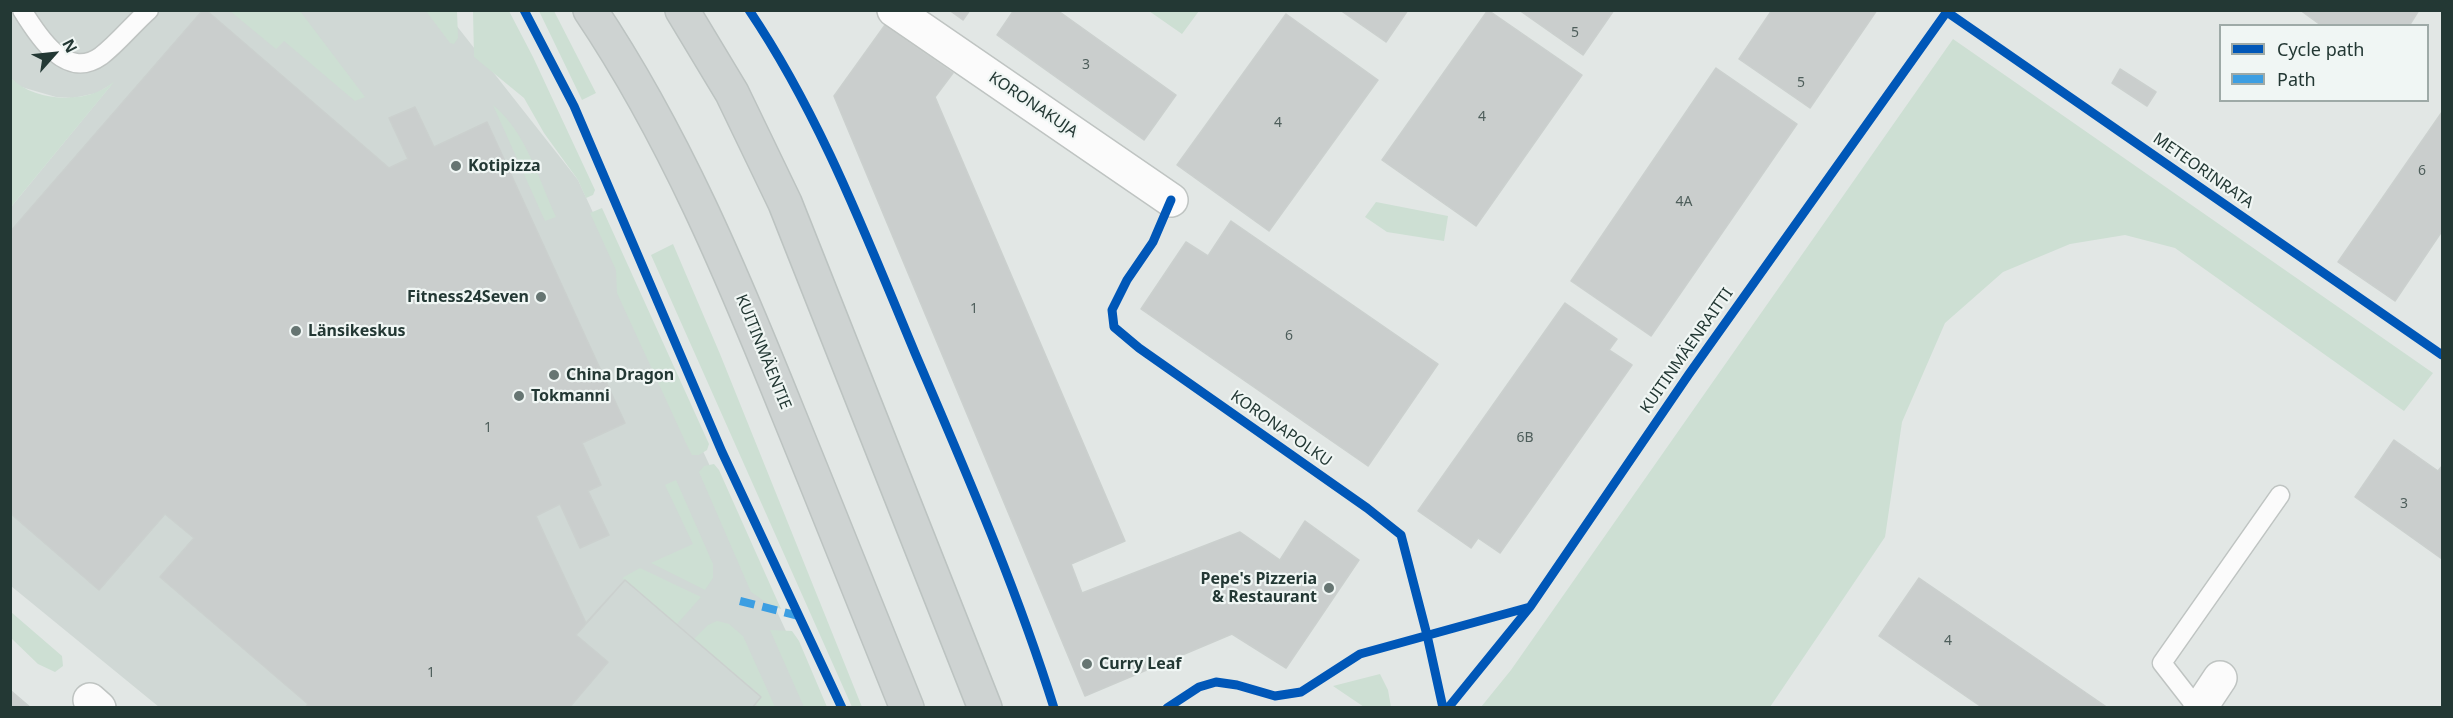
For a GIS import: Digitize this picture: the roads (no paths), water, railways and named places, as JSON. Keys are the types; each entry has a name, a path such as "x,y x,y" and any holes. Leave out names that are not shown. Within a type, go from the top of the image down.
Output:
{"main road":[{"name":"KUITINMÄENTIE","path":"590,10 655,119 698,200 740,294 907,708"},
{"path":"682,10 732,93 785,203 985,708"}],"street":[{"name":"KORONAKUJA","path":"894,10 1171,200"},
{"path":"2198,708 2220,678"}],"lane":[{"path":"22,10 48,47 66,61 85,63 100,56 126,18 149,10"},
{"path":"2198,708 2162,663 2280,495"}],"place":[{"name":"Kotipizza","path":"456,166"},
{"name":"Fitness24Seven","path":"541,297"},
{"name":"Länsikeskus","path":"296,331"},
{"name":"China Dragon","path":"554,375"},
{"name":"Tokmanni","path":"519,396"},
{"name":"Pepe's Pizzeria & Restaurant","path":"1329,588"},
{"name":"Curry Leaf","path":"1087,664"}]}
